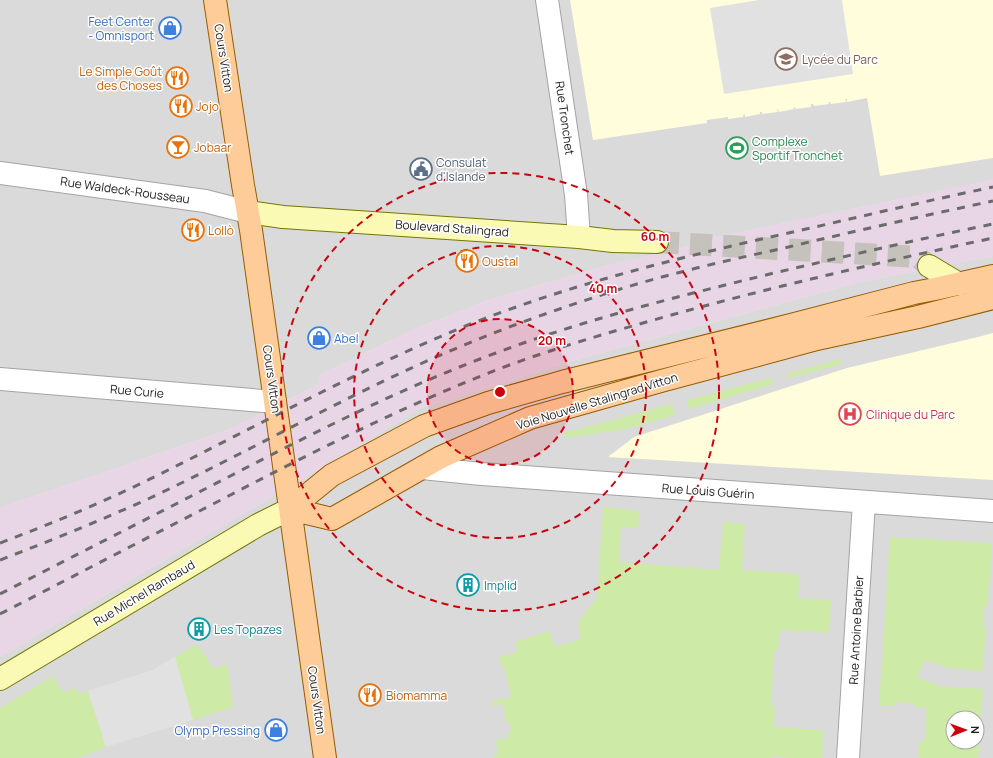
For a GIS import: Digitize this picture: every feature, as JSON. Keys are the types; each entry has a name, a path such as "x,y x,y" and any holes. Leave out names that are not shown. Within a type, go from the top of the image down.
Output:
{"main road":[{"name":"Cours Vitton","path":"215,0 248,212 325,758"},
{"name":"Boulevard Stalingrad","path":"248,212 291,217 657,242"},
{"path":"929,266 959,284"},
{"name":"Voie Nouvelle Stalingrad Vitton","path":"290,509 332,475 424,426 488,403 562,382 914,293 993,276"},
{"name":"Voie Nouvelle Stalingrad Vitton","path":"290,509 332,519 441,457 530,418 661,380 810,341 918,317 993,298"},
{"name":"Rue Michel Rambaud","path":"0,679 258,525 290,509"}],"street":[{"name":"Rue Tronchet","path":"547,0 576,196 579,237"},
{"name":"Rue Waldeck-Rousseau","path":"0,173 205,201 248,212"},
{"name":"Rue Curie","path":"0,379 275,402"},
{"name":"Rue Louis Guérin","path":"422,468 482,474 993,511"},
{"name":"Rue Antoine Barbier","path":"848,758 864,502"}],"shaded area":[{"path":"0,0 993,0 993,180 708,239 679,249 609,265 489,300 415,329 318,376 318,385 228,430 0,508"},
{"name":"Lycée du Parc","path":"570,0 993,0 993,158 880,176 867,98 847,102 847,99 845,99 846,102 831,104 828,102 829,104 814,106 811,104 811,107 796,109 794,107 794,109 779,112 778,109 778,112 762,114 762,112 760,112 760,114 745,117 745,114 743,117 728,119 728,117 707,120 707,123 593,140"},
{"path":"759,0 842,0 853,74 724,94 710,8"},
{"path":"993,180 993,256 856,283 575,360 421,408 0,657 0,508 228,430 318,385 318,376 415,329 489,300 609,265 679,249 708,239"},
{"path":"993,256 993,758 0,758 0,657 421,408 575,360 856,283"},
{"name":"Clinique du Parc","path":"993,333 993,480 608,457 634,437 847,368"},
{"path":"175,657 193,720 106,747 88,691 152,670"}],"green space":[{"path":"840,359 842,364 788,378 787,374"},
{"path":"771,378 773,384 689,409 687,400"},
{"path":"672,404 675,415 626,429 565,438 564,433"},
{"path":"603,507 639,511 638,528 621,527 619,562 719,570 723,522 745,524 742,570 799,574 798,598 831,600 829,633 780,630 778,650 774,651 771,705 775,706 774,727 823,730 822,758 789,758 772,756 772,758 494,758 493,755 498,754 496,740 508,738 508,732 511,731 510,722 506,723 503,704 491,706 490,702 511,697 504,666 501,666 499,657 517,652 515,642 549,631 555,647 581,639 578,622 597,598"},
{"path":"890,537 992,543 988,602 984,609 983,623 986,631 983,671 948,668 925,660 917,677 940,686 983,689 981,710 945,710 945,750 979,750 978,758 918,757 919,741 925,741 926,708 914,707 914,703 896,702 895,706 879,706"},
{"path":"197,644 213,669 227,664 233,707 193,720 175,657"},
{"path":"53,676 63,693 76,687 78,694 88,691 106,747 78,758 0,758 0,708"}],"tunnel":[{"path":"657,242 918,257 929,266"}],"railway":[{"path":"0,543 72,514 142,483 389,360 473,323 513,308 596,281 680,259 764,238 993,187"},
{"path":"0,560 74,531 148,499 350,397 432,359 474,341 561,308 675,273 993,201"},
{"path":"0,594 348,416 458,367 564,329 668,299 829,260 993,224"},
{"path":"0,614 319,450 424,400 496,370 584,340 714,303 833,274 993,238"}],"place":[{"name":"Feet Center - Omnisport","path":"170,28"},
{"name":"Lycée du Parc","path":"786,59"},
{"name":"Le Simple Goût des Choses","path":"177,78"},
{"name":"Jojo","path":"181,106"},
{"name":"Jobaar","path":"178,147"},
{"name":"Complexe Sportif Tronchet","path":"737,148"},
{"name":"Consulat d'Islande","path":"421,169"},
{"name":"Lollò","path":"193,230"},
{"name":"Oustal","path":"467,261"},
{"name":"Abel","path":"319,338"},
{"name":"Clinique du Parc","path":"850,414"},
{"name":"Implid","path":"468,585"},
{"name":"Les Topazes","path":"199,629"},
{"name":"Biomamma","path":"370,695"},
{"name":"Olymp Pressing","path":"276,730"}]}
